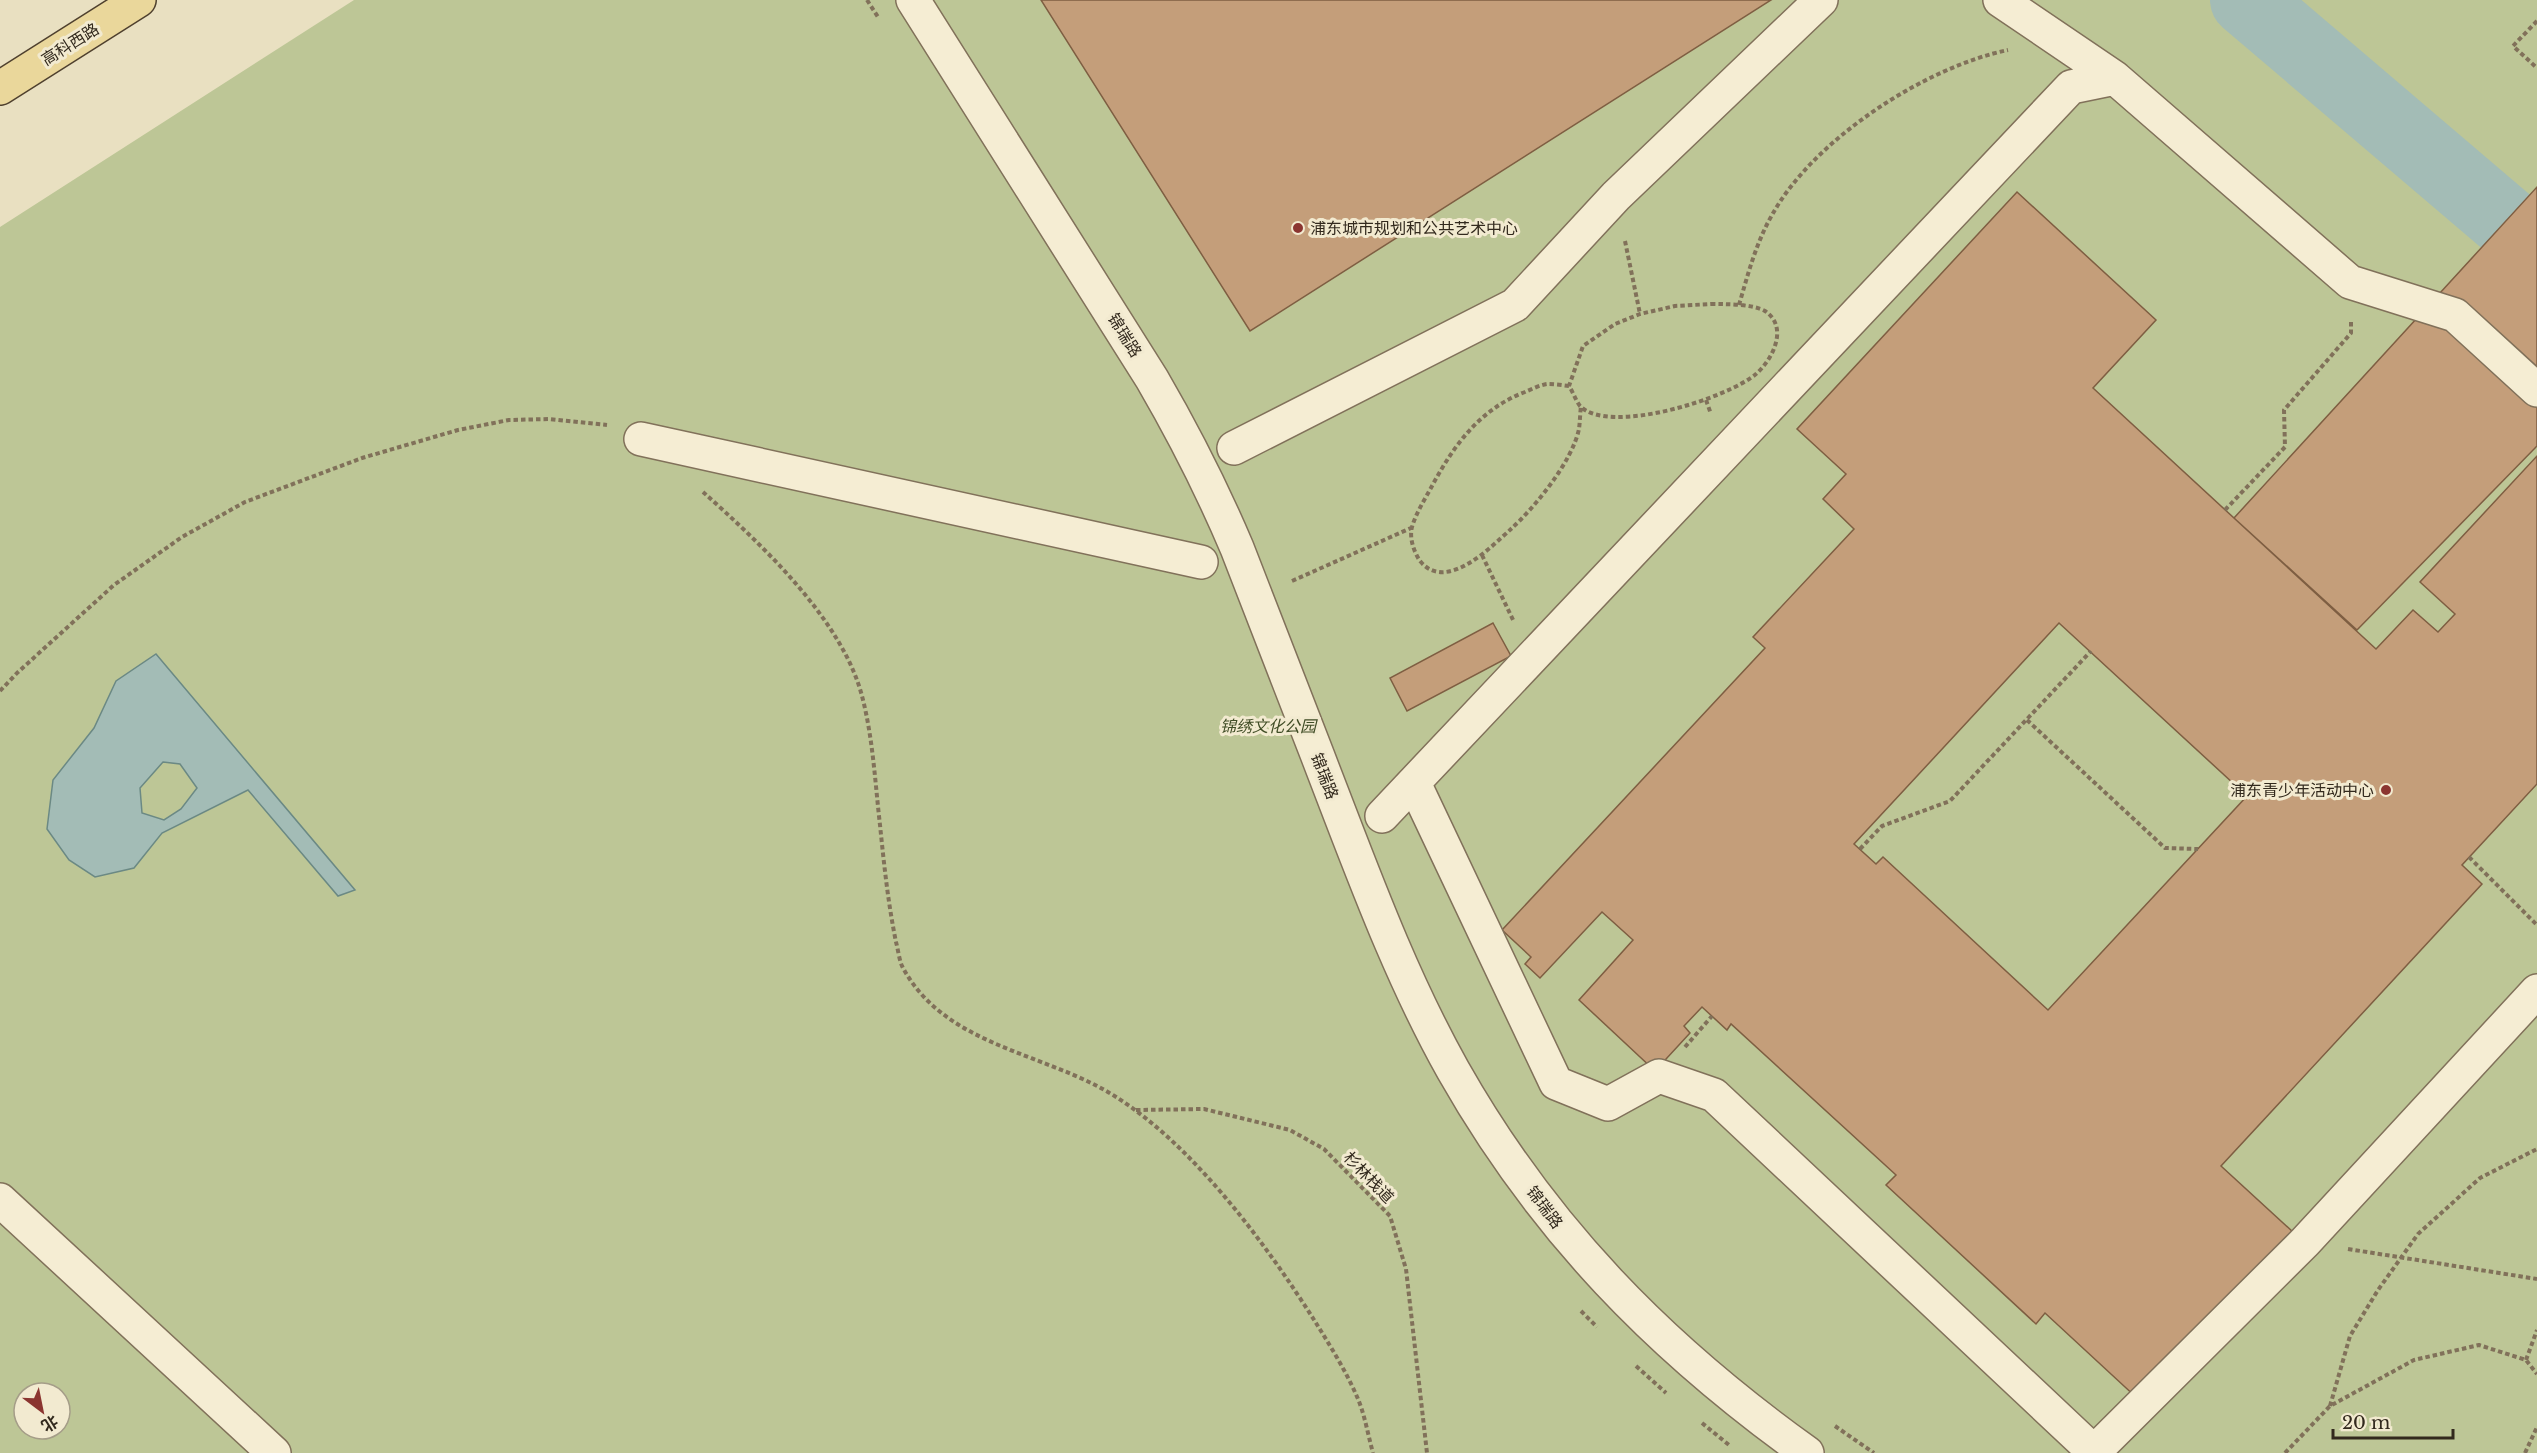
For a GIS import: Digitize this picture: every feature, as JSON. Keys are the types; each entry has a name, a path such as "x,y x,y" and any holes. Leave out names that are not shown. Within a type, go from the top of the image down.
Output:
{"main road":[{"name":"高科西路","path":"0,88 139,0"}],"street":[{"name":"锦瑞路","path":"913,0 1179,425 1217,501 1237,548 1371,893 1411,987 1452,1069 1503,1151 1556,1222 1613,1289 1677,1351 1746,1410 1807,1453"},
{"path":"1234,448 1515,305 1616,196 1821,0"},
{"path":"2000,0 2115,78 2350,282 2455,315 2537,390"},
{"path":"1382,816 2071,87 2115,78"},
{"path":"641,439 1201,562"},
{"path":"1414,783 1556,1083 1608,1104 1659,1076 1714,1095 2093,1453 2306,1242 2537,991"},
{"path":"0,1200 274,1453"}],"path":[{"path":"2537,21 2513,46 2537,68"},
{"path":"1739,305 1755,250 1772,213 1824,150 1867,116 1918,84 1985,55 2058,39"},
{"path":"1616,196 1640,314"},
{"path":"2225,510 2285,447 2284,410 2351,333 2350,282"},
{"path":"1739,305 1764,311 1775,322 1778,336 1774,353 1757,373 1706,400 1665,411 1618,417 1600,416 1581,406 1569,386 1583,346 1615,324 1640,314 1675,306 1739,305"},
{"path":"1569,386 1545,384 1516,395 1488,412 1464,436 1446,460 1412,528 1413,546 1419,560 1429,570 1440,573 1458,570 1482,555 1541,499 1570,453 1579,430 1581,406"},
{"path":"0,691 114,585 182,537 245,502 362,458 458,430 509,420 603,423 641,439"},
{"path":"700,489 786,571 831,632 849,661 861,693 872,746 886,884 902,965 945,1017 982,1038 1098,1087 1136,1110 1200,1170 1242,1218 1299,1296 1334,1352 1359,1400 1373,1453"},
{"path":"1292,581 1412,528"},
{"path":"1482,555 1532,658"},
{"path":"1288,572 1296,592"},
{"path":"1860,849 1882,826 1950,801 2091,651"},
{"path":"2027,720 2164,848 2198,849"},
{"path":"2469,858 2537,925"},
{"name":"杉林栈道","path":"1136,1110 1204,1109 1290,1130 1324,1149 1390,1216 1406,1269 1427,1453"},
{"path":"2330,1406 2350,1336 2418,1234 2480,1178 2537,1149"},
{"path":"2306,1242 2537,1279"},
{"path":"2526,1360 2537,1330"},
{"path":"2285,1453 2330,1406 2414,1360 2479,1345 2526,1360 2537,1374"},
{"path":"1829,1421 1874,1453"},
{"path":"2525,1453 2537,1427"}],"green space":[{"name":"锦绣文化公园","path":"354,0 2537,0 2537,1453 0,1453 0,227"}],"water":[{"path":"156,654 355,890 338,896 248,790 162,833 134,868 95,877 69,860 47,829 53,780 94,728 116,681","holes":["163,762 180,764 197,788 181,809 164,820 142,813 140,788"]}],"building":[{"name":"浦东城市规划和公共艺术中心","path":"1041,0 1771,0 1250,331"},
{"path":"2537,187 2537,446 2357,630 2234,518"},
{"name":"浦东青少年活动中心","path":"2017,192 2156,320 2093,388 2376,649 2413,610 2438,632 2455,614 2420,582 2537,456 2537,784 2462,865 2482,884 2221,1166 2293,1232 2138,1399 2045,1313 2036,1324 1886,1185 1896,1175 1731,1024 1727,1030 1702,1007 1684,1026 1690,1033 1655,1071 1579,1000 1633,940 1602,912 1540,978 1525,964 1531,957 1502,930 1765,648 1753,637 1854,529 1823,499 1846,474 1797,429","holes":["2059,623 2247,796 2048,1010 1883,857 1876,864 1854,844"]},
{"path":"1493,623 1511,656 1407,711 1390,678"}],"waterway":[{"path":"2246,0 2537,248"}],"place":[{"name":"浦东城市规划和公共艺术中心","path":"1298,228"},
{"name":"浦东青少年活动中心","path":"2386,790"}]}
